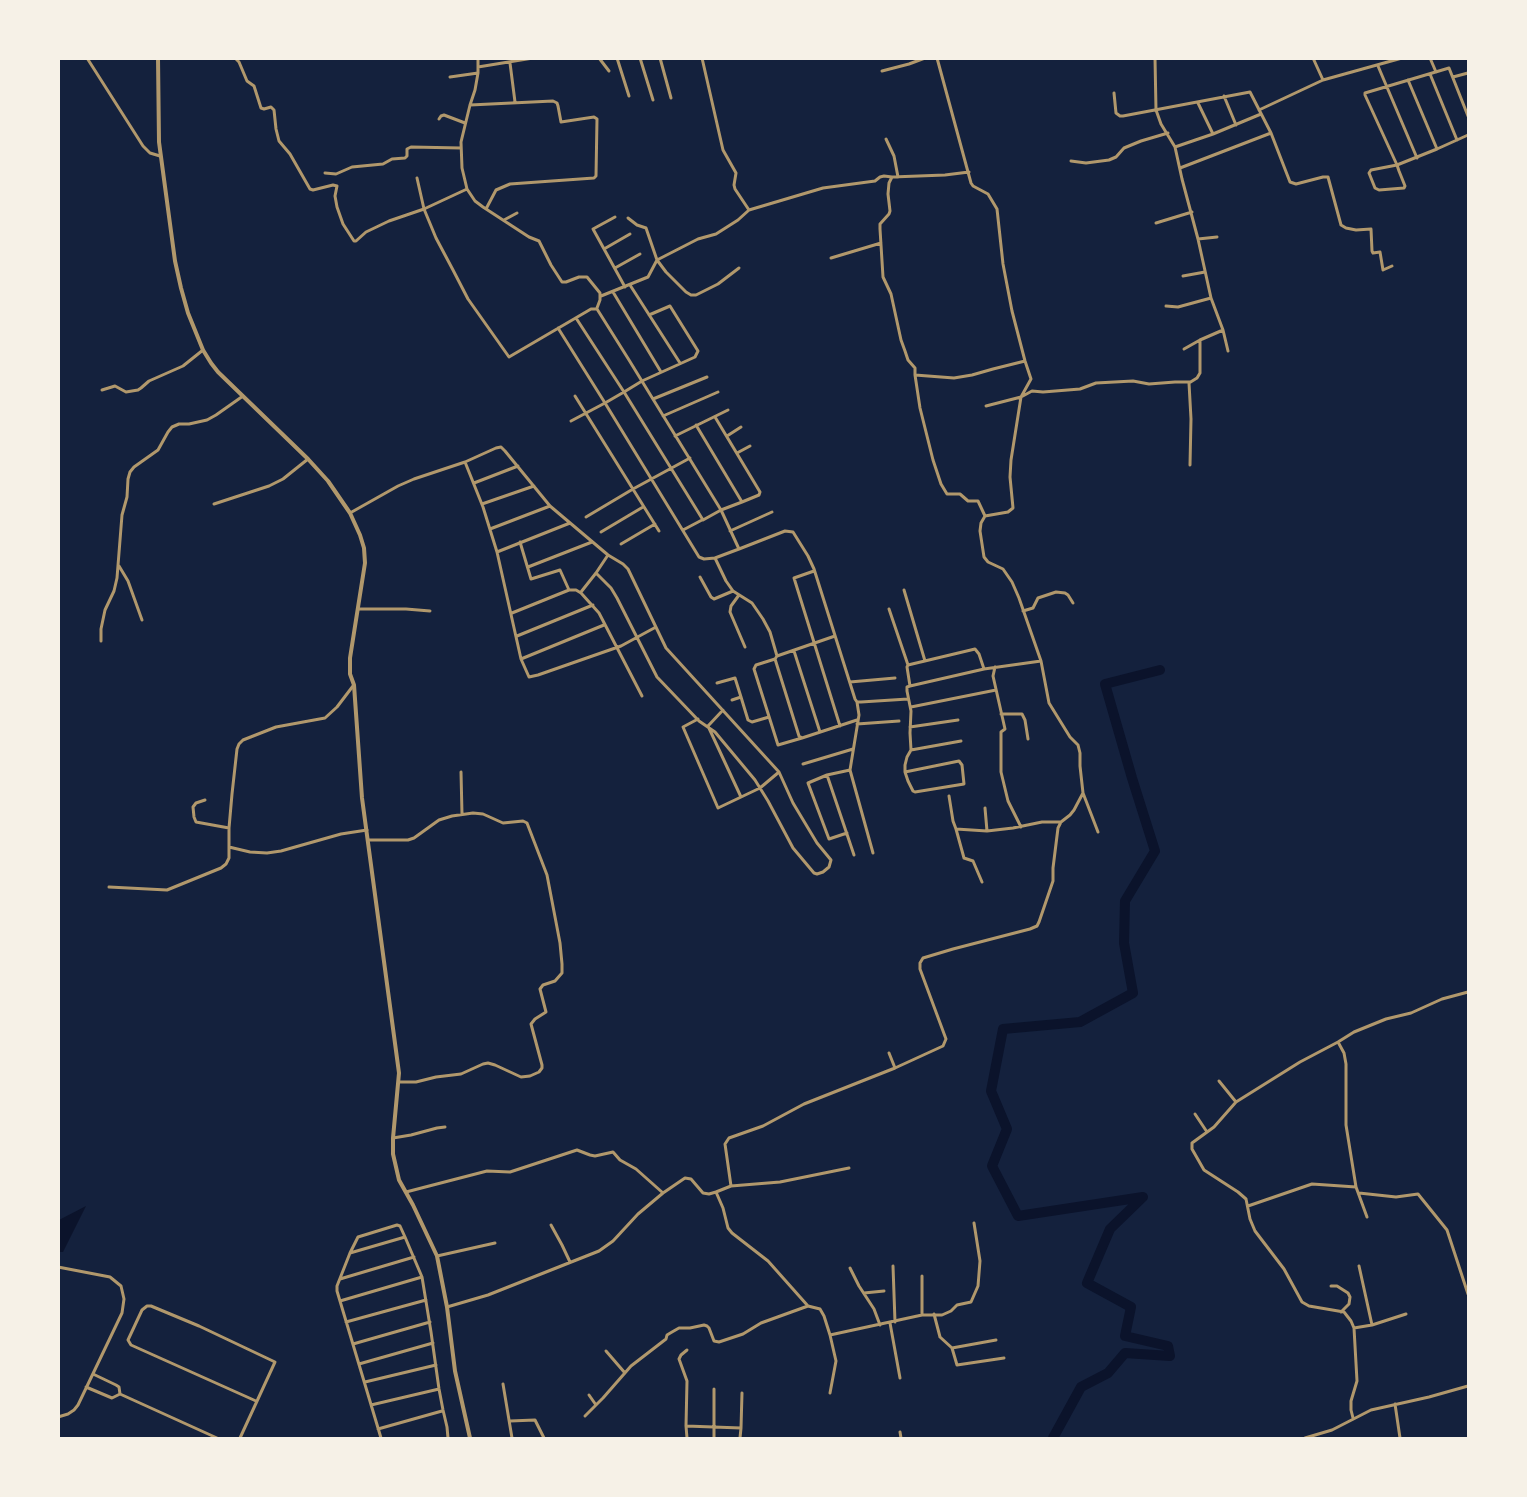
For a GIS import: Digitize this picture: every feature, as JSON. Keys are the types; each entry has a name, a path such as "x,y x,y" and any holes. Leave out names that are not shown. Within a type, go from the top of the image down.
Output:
{"street":[{"path":"87,58 143,146 150,153 160,156"},
{"path":"158,58 160,156 175,261 188,313 203,350 218,372 328,481 350,513 364,548 365,563 350,658 350,674 354,685 362,798 398,1062 399,1082 393,1154 405,1192 437,1256 447,1307 455,1371 470,1438"},
{"path":"235,58 247,81 253,85 261,108 272,108 279,141 290,154 310,189 337,186 335,196 337,207 343,224 353,240 356,241 366,232 389,221 424,209 467,189"},
{"path":"478,58 475,90 462,135 462,168 467,189 475,201 486,209 539,241 562,282 587,277 601,296"},
{"path":"478,67 533,58"},
{"path":"599,58 609,71"},
{"path":"617,58 629,96"},
{"path":"640,58 653,100"},
{"path":"660,58 671,98"},
{"path":"702,58 723,150 736,173 735,189 749,210"},
{"path":"882,71 925,58"},
{"path":"936,58 973,186 988,194 997,208 1007,287 1031,379 1021,397 1010,468 1013,508 1008,512 985,516"},
{"path":"1155,58 1156,110 1161,124 1175,147 1211,298 1228,351"},
{"path":"1313,58 1323,80"},
{"path":"1175,147 1236,125 1323,80 1402,58"},
{"path":"1430,58 1436,72"},
{"path":"510,63 515,102"},
{"path":"1377,66 1417,158"},
{"path":"1468,116 1449,68 1367,91 1365,95 1397,165 1405,187 1377,190 1375,188 1370,171 1397,165 1417,158 1468,135"},
{"path":"450,77 478,73"},
{"path":"1453,77 1468,73"},
{"path":"1430,74 1457,140"},
{"path":"1408,80 1437,149"},
{"path":"1114,93 1116,113 1120,116 1250,92 1290,182 1296,184 1328,177 1341,225 1356,230 1371,229 1372,252 1380,252 1382,269 1392,266"},
{"path":"1224,96 1236,125"},
{"path":"470,105 553,101 556,103 562,122 596,118 597,174 594,178 510,184 494,192 486,209"},
{"path":"1198,102 1213,134"},
{"path":"439,120 441,116 444,116 465,123"},
{"path":"1071,161 1086,163 1109,160 1116,157 1124,148 1167,133"},
{"path":"1179,169 1270,133"},
{"path":"886,139 894,156 898,177"},
{"path":"325,172 336,174 352,167 383,164 392,159 405,158 407,149 411,147 461,148"},
{"path":"601,296 648,277 657,260 698,239 716,234 749,210 823,188 875,181 884,176 945,175 969,172"},
{"path":"892,177 888,194 890,211 880,224 883,277 891,294 908,360 915,368 923,420 941,484 947,494 960,494 968,501 978,501 985,516"},
{"path":"417,178 424,209 436,238 468,299 508,357 591,309 597,309"},
{"path":"1156,223 1192,212"},
{"path":"504,220 517,213"},
{"path":"615,217 593,229 625,287"},
{"path":"628,218 647,229 657,260 666,272 691,295 696,295 718,284 739,268"},
{"path":"604,249 630,234"},
{"path":"1198,239 1217,237"},
{"path":"831,258 881,243"},
{"path":"615,268 640,254"},
{"path":"1183,276 1205,272"},
{"path":"630,285 680,363"},
{"path":"613,292 661,372"},
{"path":"601,296 597,309 721,510 738,549"},
{"path":"1166,306 1178,307 1211,298"},
{"path":"571,422 642,381 695,357 698,351 670,306 649,315"},
{"path":"576,318 703,520"},
{"path":"558,328 699,557 704,560 716,558 785,531 793,532 808,556 858,702 859,715 850,770 873,853"},
{"path":"1184,349 1223,330"},
{"path":"986,406 1021,397 1032,391 1080,389 1096,383 1190,382 1198,378 1200,373 1200,340"},
{"path":"102,390 115,386 126,392 138,390 148,381 183,366 203,350"},
{"path":"915,375 940,378 965,376 1025,361"},
{"path":"653,399 707,377"},
{"path":"1190,382 1190,465"},
{"path":"663,416 718,392"},
{"path":"101,641 102,621 114,591 122,515 130,472 158,450 172,427 207,420 243,396"},
{"path":"575,396 659,531"},
{"path":"675,436 728,410"},
{"path":"683,531 721,510 759,495 715,417"},
{"path":"696,425 742,502"},
{"path":"727,436 741,427"},
{"path":"737,453 750,446"},
{"path":"350,513 398,486 501,447 550,506 628,569 666,648 779,772 793,803 817,843 831,860 829,867 823,872 814,873 793,848 760,788 715,732 698,719 657,677 617,598 597,573"},
{"path":"586,517 690,458"},
{"path":"214,504 270,486 308,459"},
{"path":"465,462 482,504 497,552 521,659 529,677 616,648 656,627"},
{"path":"474,483 518,466"},
{"path":"482,504 534,486"},
{"path":"490,529 550,506"},
{"path":"601,532 644,507"},
{"path":"730,531 772,512"},
{"path":"985,516 980,531 982,553 988,562 1007,573 1016,590 1041,661 1049,703 1079,750 1083,793 1098,832"},
{"path":"497,552 570,523"},
{"path":"621,544 655,524"},
{"path":"520,542 531,579 560,570 569,590"},
{"path":"528,567 592,542"},
{"path":"580,593 597,573 608,555"},
{"path":"716,558 733,591 753,603 770,632 797,732 802,738"},
{"path":"118,565 128,581 142,620"},
{"path":"814,571 794,578 840,726"},
{"path":"700,577 711,597 733,591"},
{"path":"512,613 569,590 576,590 599,613 642,696"},
{"path":"904,590 925,661"},
{"path":"1023,611 1033,608 1038,598 1056,592 1065,593 1073,603"},
{"path":"739,596 731,606 730,612 745,647"},
{"path":"517,636 593,605"},
{"path":"358,609 430,611"},
{"path":"889,609 908,665 910,686"},
{"path":"521,659 604,625"},
{"path":"835,636 756,665 754,669 778,745 857,722 899,721"},
{"path":"908,665 975,649 984,669"},
{"path":"794,651 820,732"},
{"path":"906,772 959,761 962,765 964,784 913,791 906,772 907,757 911,750 911,707 907,687 984,669 1041,661"},
{"path":"995,667 993,675 1005,729 1001,732 1001,772 1008,801 1021,827"},
{"path":"717,683 735,678 748,720 752,722 769,717"},
{"path":"850,682 895,678"},
{"path":"109,887 167,890 221,868 228,861 237,749 241,741 282,725 325,718 354,685"},
{"path":"911,707 996,690"},
{"path":"732,700 741,697"},
{"path":"858,702 908,699"},
{"path":"708,726 723,710"},
{"path":"1001,714 1022,714 1028,739"},
{"path":"698,719 683,727 718,808 760,788 779,772"},
{"path":"910,727 958,720"},
{"path":"708,726 741,797"},
{"path":"911,750 961,741"},
{"path":"802,764 853,749"},
{"path":"847,833 829,839 808,784 810,781 850,770"},
{"path":"461,772 462,814"},
{"path":"827,776 854,855"},
{"path":"731,1186 725,1144 729,1138 763,1126 822,1097 943,1046 946,1039 920,969 920,963 924,958 1037,926 1053,881 1058,828 1061,822 1070,815 1083,793"},
{"path":"949,796 953,821 964,858 973,861 982,882"},
{"path":"205,800 196,803 193,807 196,822 229,828"},
{"path":"985,808 987,831"},
{"path":"368,840 408,840 439,820 462,814 479,813 503,823 523,821 527,823 547,874 558,932 562,973 555,981 543,985 540,989 546,1012 531,1024 542,1060 542,1068 539,1072 521,1077 488,1063 461,1074 416,1082 399,1082"},
{"path":"956,829 987,831 1042,822 1061,822"},
{"path":"230,847 267,853 341,834 367,830"},
{"path":"1353,1418 1351,1401 1357,1381 1354,1329 1347,1316 1341,1312 1309,1306 1302,1302 1284,1269 1255,1231 1245,1197 1200,1166 1191,1145 1236,1102 1354,1032 1386,1019 1411,1013 1442,999 1468,992"},
{"path":"1338,1042 1344,1053 1346,1064 1346,1125 1356,1187 1367,1217"},
{"path":"889,1053 895,1068"},
{"path":"1219,1081 1236,1102"},
{"path":"1195,1114 1207,1132"},
{"path":"393,1138 445,1127"},
{"path":"405,1192 487,1171 510,1172 577,1150 595,1156 613,1152 663,1193"},
{"path":"447,1307 488,1295 595,1254 607,1246 638,1214 682,1180 691,1179 703,1193 709,1194 731,1186 780,1182 849,1168"},
{"path":"1248,1206 1312,1184 1356,1187"},
{"path":"716,1192 728,1228 732,1233 768,1261 808,1306"},
{"path":"1359,1193 1396,1197 1418,1194 1447,1230 1468,1294"},
{"path":"830,1335 922,1315 946,1314 957,1305 972,1300 978,1286 980,1261 974,1223"},
{"path":"381,1438 338,1291 340,1279 358,1237 397,1225 400,1226 422,1277 448,1438"},
{"path":"551,1225 570,1262"},
{"path":"350,1253 405,1238"},
{"path":"437,1256 495,1243"},
{"path":"340,1279 414,1257"},
{"path":"893,1266 892,1322 900,1378"},
{"path":"1359,1266 1372,1325"},
{"path":"58,1267 110,1277 117,1282 124,1299 122,1313 74,1410 58,1417"},
{"path":"850,1268 874,1309 880,1325"},
{"path":"922,1276 922,1315"},
{"path":"340,1301 422,1277"},
{"path":"1330,1286 1338,1286 1350,1297 1349,1304 1341,1312"},
{"path":"864,1293 884,1291"},
{"path":"346,1322 426,1300"},
{"path":"240,1438 275,1362 151,1306 142,1310 128,1340 131,1345 256,1401"},
{"path":"585,1416 631,1366 672,1332 704,1325 709,1328 714,1341 719,1342 743,1334 761,1323 808,1306 820,1309 830,1335 836,1361 830,1393"},
{"path":"934,1314 940,1337 952,1348 957,1365 1004,1358"},
{"path":"1354,1329 1406,1314"},
{"path":"352,1344 430,1322"},
{"path":"952,1348 996,1340"},
{"path":"359,1364 433,1343"},
{"path":"606,1350 625,1373"},
{"path":"687,1350 681,1354 680,1359 687,1381 687,1438"},
{"path":"365,1382 436,1365"},
{"path":"93,1374 119,1387 120,1394"},
{"path":"503,1384 512,1438"},
{"path":"1305,1438 1332,1430 1371,1410 1468,1386"},
{"path":"86,1387 112,1398 120,1394"},
{"path":"371,1405 439,1389"},
{"path":"714,1389 714,1438"},
{"path":"740,1438 742,1393"},
{"path":"120,1394 217,1438"},
{"path":"589,1395 596,1406"},
{"path":"1395,1404 1400,1438"},
{"path":"378,1429 442,1410"},
{"path":"509,1421 535,1420 544,1438"},
{"path":"686,1426 741,1428"},
{"path":"900,1432 901,1438"}],"water":[{"path":"86,1206 63,1252 59,1252 59,1220"}],"waterway":[{"path":"1053,1438 1081,1387 1108,1373 1125,1353 1170,1356 1168,1346 1125,1336 1131,1307 1087,1283 1110,1229 1143,1197 1018,1216 992,1166 1007,1129 991,1091 1003,1029 1080,1022 1133,993 1124,943 1125,901 1155,851 1105,684 1160,670"}]}
